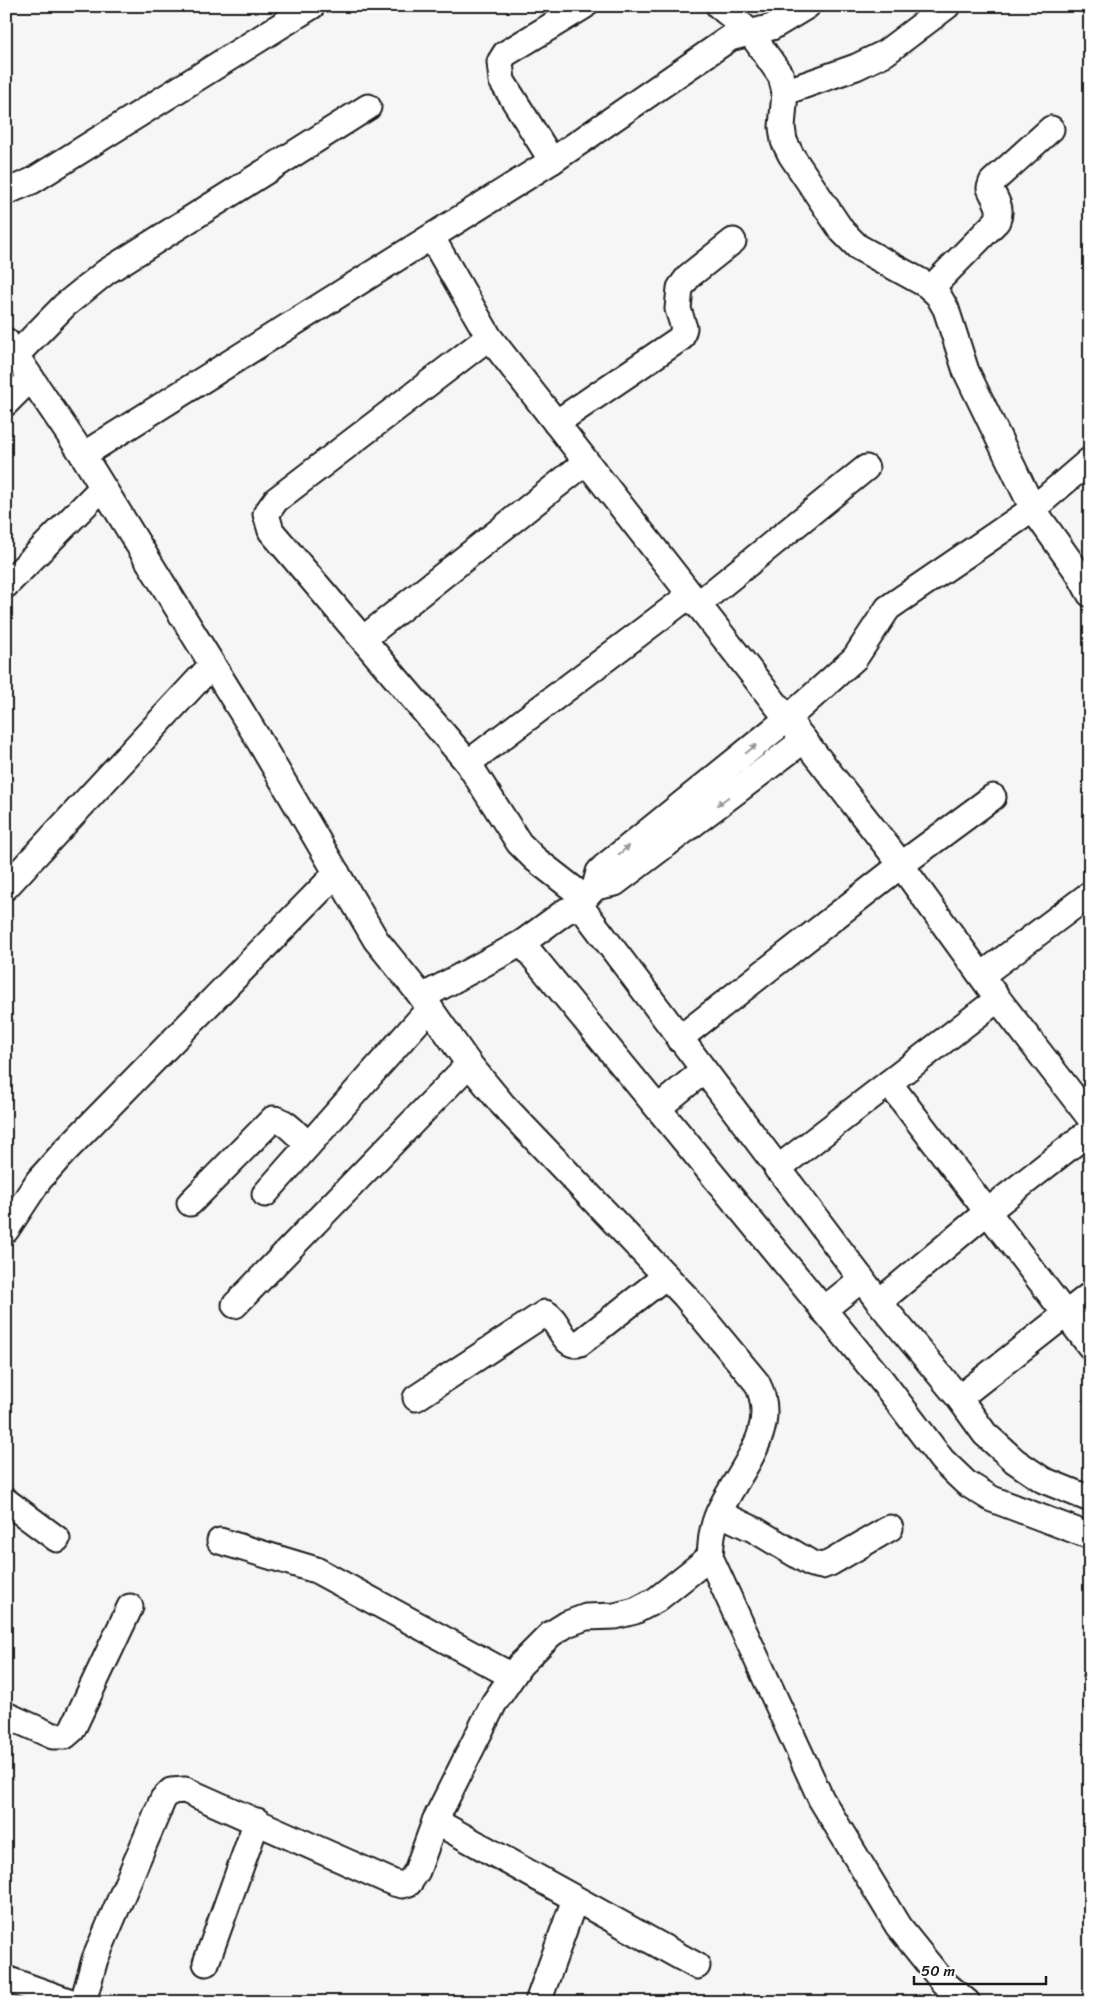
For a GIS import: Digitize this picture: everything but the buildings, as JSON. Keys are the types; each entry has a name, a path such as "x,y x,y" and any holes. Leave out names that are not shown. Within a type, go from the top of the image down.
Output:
{"street":[{"path":"6,192 32,181 312,6"},
{"path":"552,161 502,81 500,62 505,54 584,6"},
{"path":"719,6 750,32 781,76 785,92 782,127 784,141 791,155 842,231 858,247 931,288 938,295 946,309 966,371 1033,509 1079,574 1090,594"},
{"path":"83,455 432,238 552,161 730,38 772,26 807,6"},
{"path":"785,92 856,67 885,53 947,6"},
{"path":"368,107 114,267 11,348 83,455 212,665 376,940 426,1003 469,1064 503,1105 666,1276 757,1383 764,1396 765,1413 761,1438 719,1513 711,1535 710,1557 821,1799 898,1926 943,1982 967,2002"},
{"path":"931,288 997,221 1000,214 999,206 990,188 992,182 1051,129"},
{"path":"432,238 489,336 901,865 998,999 1086,1105"},
{"path":"556,423 681,338 684,328 678,309 680,288 689,276 733,241"},
{"path":"489,336 276,500 266,514 271,531 468,763 519,843 535,859 585,898"},
{"path":"6,403 31,378"},
{"path":"1090,460 1033,509 888,608 855,658 787,719 604,867 599,872 585,898 585,912 679,1039 681,1089 843,1294 879,1302 959,1398 985,1434 1015,1461 1043,1480 1090,1498"},
{"path":"362,639 586,462"},
{"path":"468,763 694,600 866,468"},
{"path":"6,585 102,488"},
{"path":"6,887 212,665"},
{"path":"265,1194 426,1003 522,943 585,898 615,883 804,740"},
{"path":"679,1039 901,865 992,797"},
{"path":"6,1230 39,1180 64,1152 337,873"},
{"path":"982,975 1090,894"},
{"path":"522,943 681,1089 777,1168 843,1294 942,1460 966,1483 992,1499 1090,1536"},
{"path":"777,1168 998,999"},
{"path":"234,1305 469,1064"},
{"path":"890,1083 1090,1346"},
{"path":"190,1203 273,1119 277,1119 287,1126 308,1145"},
{"path":"879,1302 987,1212 1090,1131"},
{"path":"416,1398 545,1313 551,1315 568,1342 580,1343 666,1276"},
{"path":"959,1398 1090,1295"},
{"path":"6,1501 57,1539"},
{"path":"719,1513 755,1530 812,1564 822,1566 890,1528"},
{"path":"220,1541 316,1570 512,1676"},
{"path":"84,2002 95,1959 162,1799 171,1791 185,1790 402,1885 409,1883 417,1871 435,1821 494,1703 520,1665 551,1634 567,1624 586,1617 615,1616 635,1611 656,1600 710,1557"},
{"path":"6,1715 53,1736 65,1736 72,1730 130,1607"},
{"path":"435,1821 697,1966"},
{"path":"206,1963 257,1822"},
{"path":"538,2002 575,1899"},
{"path":"6,1979 71,2002"}]}
